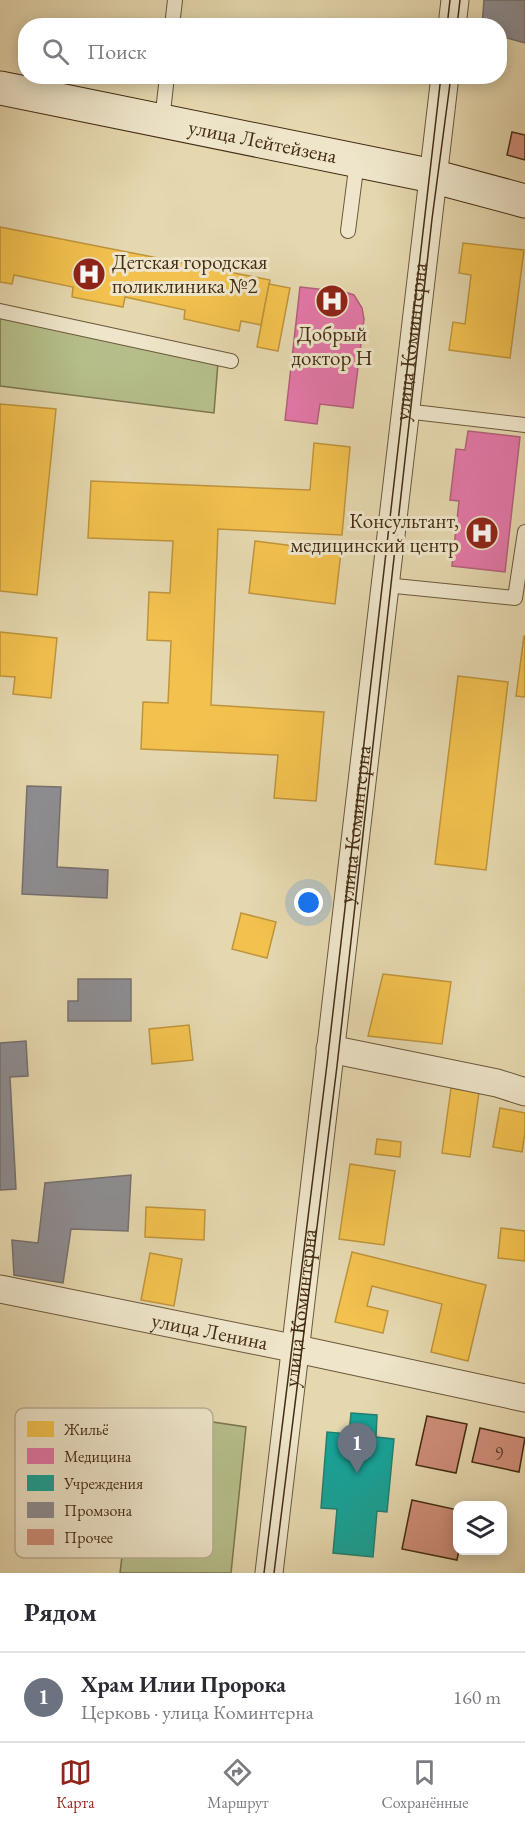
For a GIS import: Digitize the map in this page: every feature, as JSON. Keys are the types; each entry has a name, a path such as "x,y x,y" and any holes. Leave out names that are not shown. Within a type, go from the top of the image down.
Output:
{"street":[{"path":"453,18 455,0"},
{"name":"улица Коминтерна","path":"269,1573 444,84"},
{"name":"улица Лейтейзена","path":"0,88 432,176 525,201"},
{"path":"330,1049 497,1083 525,1092"},
{"name":"улица Ленина","path":"0,1289 525,1398"}],"lane":[{"path":"173,18 175,0"},
{"path":"162,121 165,84"},
{"path":"348,231 357,161"},
{"path":"0,311 231,361"},
{"path":"405,411 525,425"},
{"path":"385,585 515,598 525,532"}],"green space":[{"path":"0,318 218,362 214,413 0,386"},
{"path":"213,1422 246,1427 231,1573 120,1573 122,1558 213,1558"}],"building: Жильё":[{"path":"0,227 270,280 261,325 241,321 239,331 184,319 185,310 125,297 123,307 72,297 73,287 14,275 12,284 0,282"},
{"path":"463,243 524,250 510,358 449,350 453,322 465,324 471,275 459,273"},
{"path":"269,284 290,288 278,351 257,347"},
{"path":"0,404 56,409 37,595 0,591"},
{"path":"314,443 350,447 342,535 218,529 211,705 324,712 316,801 274,798 278,755 141,749 143,702 168,703 171,641 147,640 149,592 170,593 173,541 88,538 91,481 310,490"},
{"path":"255,541 341,552 335,604 249,593"},
{"path":"0,632 57,638 51,698 13,694 15,677 0,676"},
{"path":"525,636 525,697 516,696"},
{"path":"458,676 508,682 486,870 435,864"},
{"path":"241,913 276,922 267,958 232,949"},
{"path":"383,974 451,982 442,1044 368,1036"},
{"path":"189,1025 193,1060 152,1064 149,1029"},
{"path":"451,1088 479,1092 470,1157 442,1153"},
{"path":"500,1108 525,1113 522,1152 493,1147"},
{"path":"377,1139 401,1142 400,1157 375,1154"},
{"path":"350,1164 395,1171 384,1245 339,1239"},
{"path":"146,1207 205,1210 204,1240 145,1237"},
{"path":"501,1228 525,1231 525,1261 498,1258"},
{"path":"352,1252 486,1285 468,1361 431,1352 442,1304 372,1286 367,1306 388,1311 383,1333 335,1322"},
{"path":"150,1253 182,1259 174,1306 141,1300"}],"building: Медицина":[{"path":"300,287 354,295 362,308 364,319 353,408 320,404 317,424 285,420"},
{"name":"Консультант, медицинский центр","path":"468,431 520,437 505,572 452,566 459,501 450,500 456,449 465,450"}],"building: Учреждения":[{"path":"351,1413 377,1415 376,1437 394,1439 387,1512 377,1511 373,1557 333,1553 337,1509 321,1508 327,1432 349,1434"}],"building: Промзона":[{"path":"484,0 525,0 525,43 507,38 507,18 483,18"},
{"path":"27,786 61,787 57,867 108,870 107,898 22,894"},
{"path":"78,979 131,979 131,1021 68,1021 68,1001 78,1001"},
{"path":"26,1041 28,1076 10,1077 16,1189 0,1190 0,1043"},
{"path":"131,1175 128,1231 71,1229 63,1283 14,1275 12,1240 38,1243 45,1183"}],"building: Прочее":[{"path":"512,132 525,135 525,160 507,155"},
{"path":"427,1416 467,1424 456,1473 416,1465"},
{"path":"480,1428 525,1438 519,1472 472,1462"},
{"path":"412,1500 453,1509 453,1555 458,1555 457,1560 402,1549"}],"tram line":[{"path":"448,18 450,0"},
{"path":"458,18 460,0"},
{"path":"264,1573 327,1064 440,84"},
{"path":"274,1573 337,1066 432,219 450,84"}],"place":[{"name":"Детская городская поликлиника №2","path":"89,274"},
{"name":"Добрый доктор Н","path":"332,301"},
{"name":"Консультант, медицинский центр","path":"482,533"},
{"name":"Храм Илии Пророка","path":"357,1473"}]}
